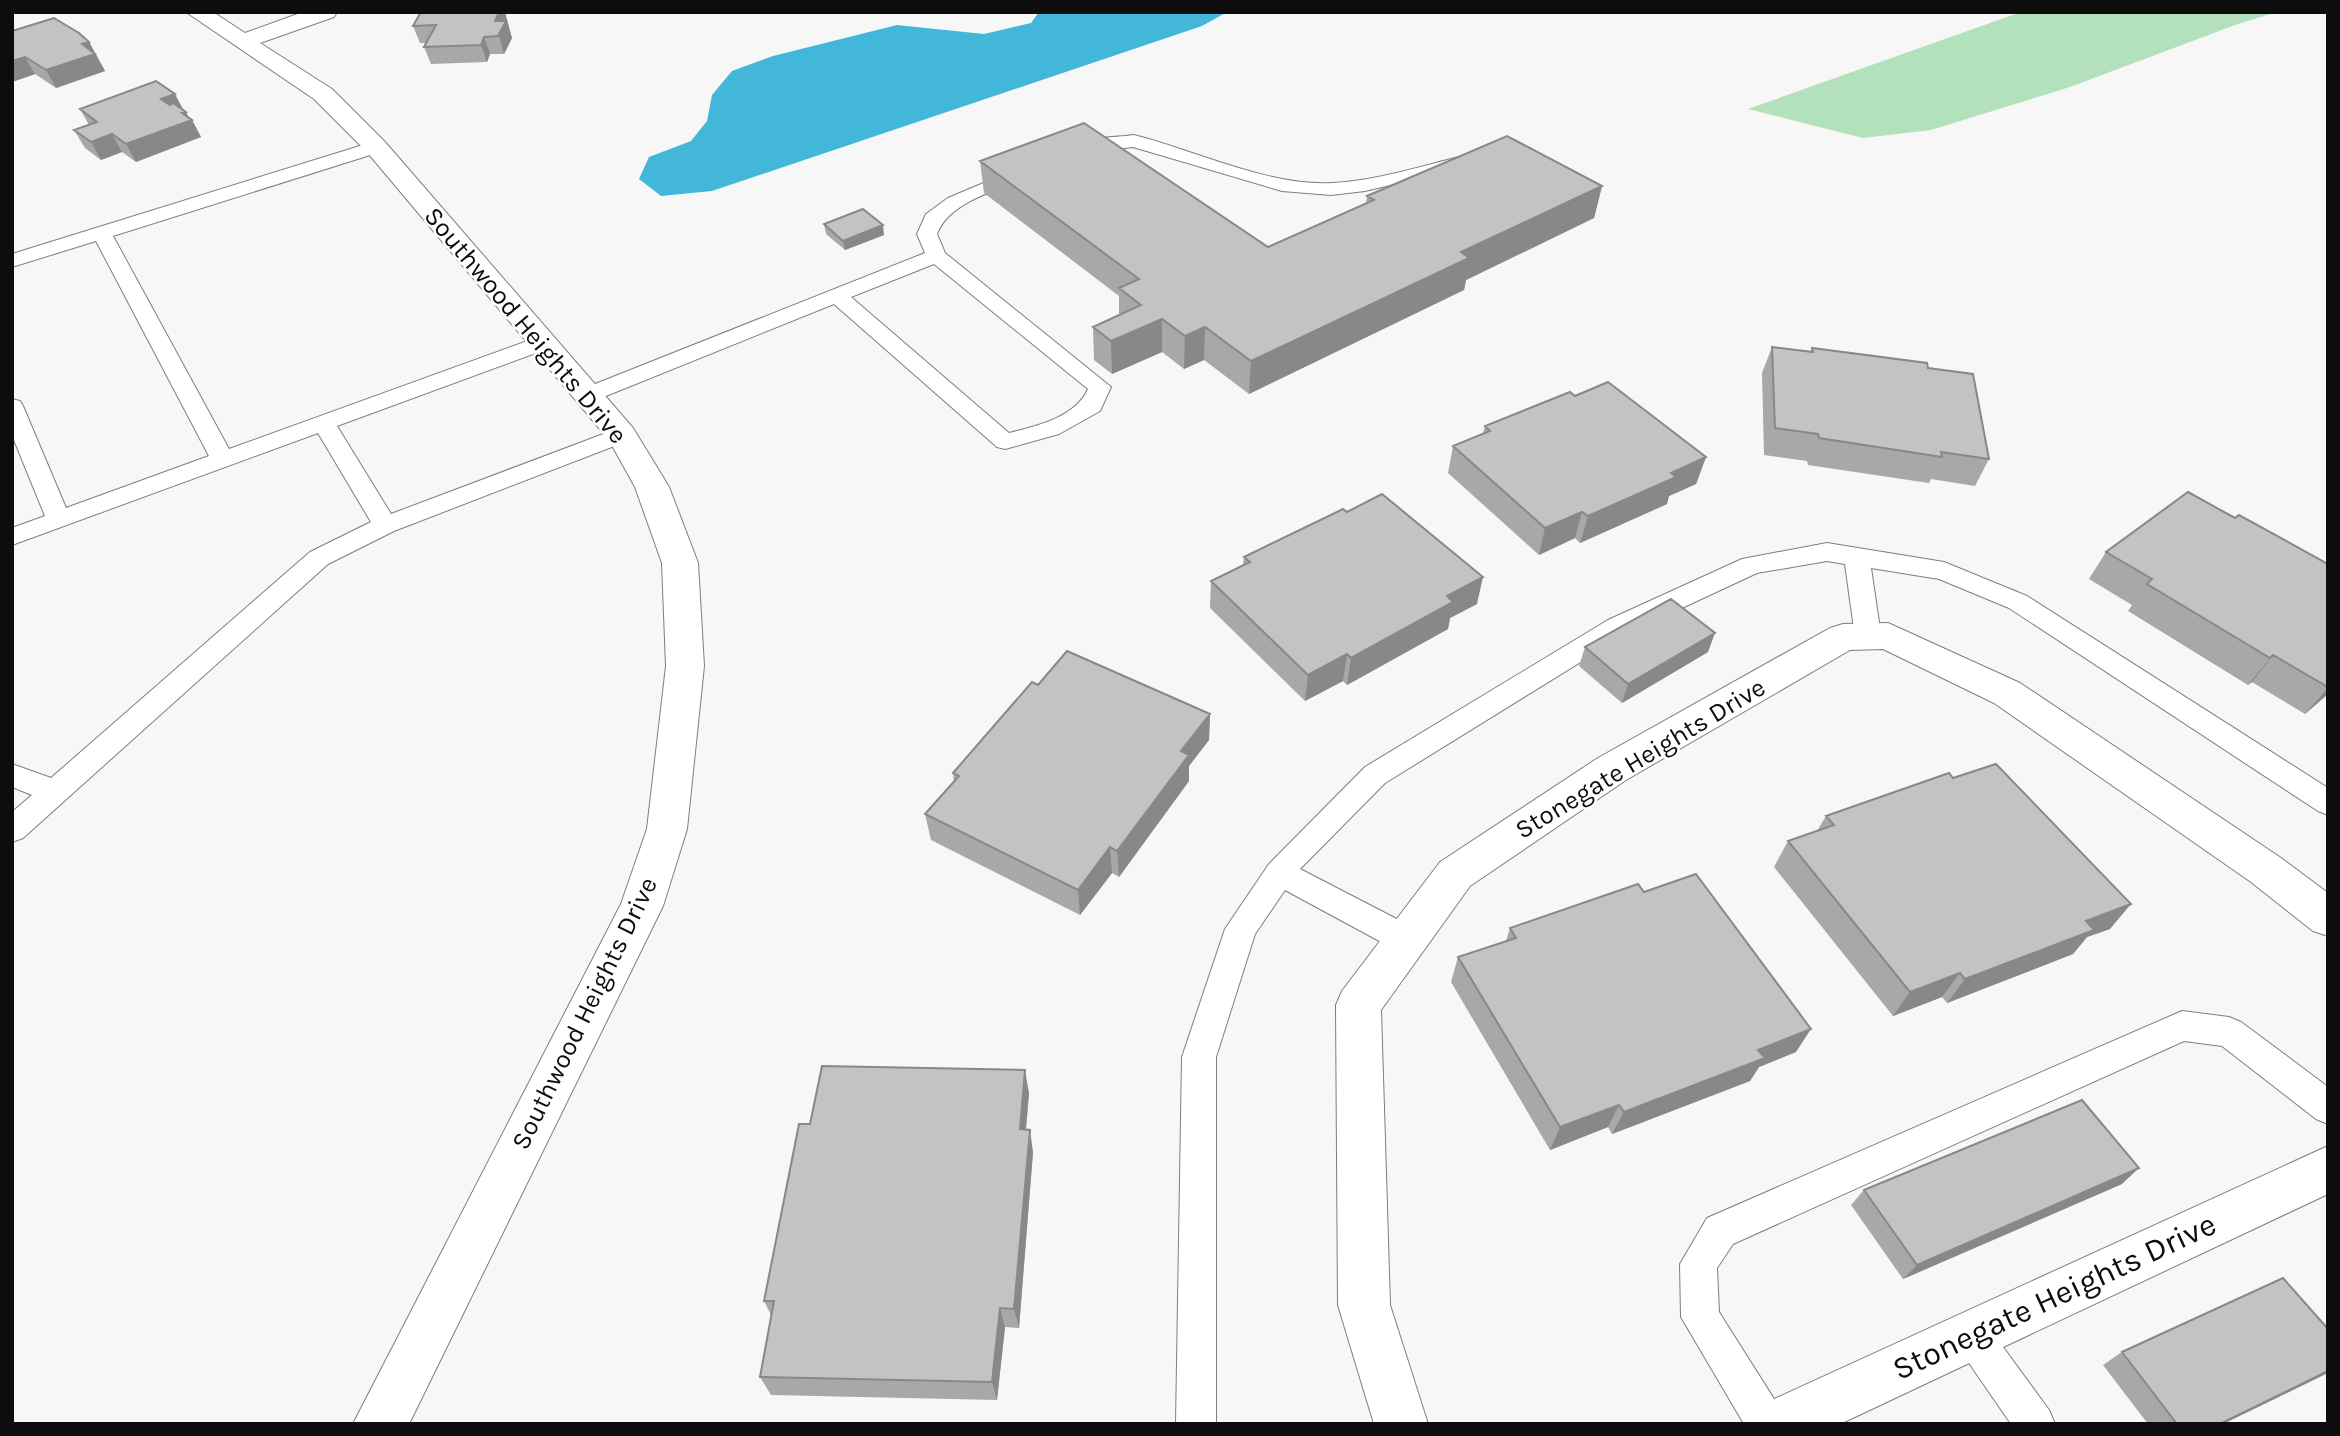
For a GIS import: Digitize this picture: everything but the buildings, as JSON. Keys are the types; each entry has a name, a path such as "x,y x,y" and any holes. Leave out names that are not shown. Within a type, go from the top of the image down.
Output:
{"street":[{"name":"Southwood Heights Drive","path":"197,12 323,94 376,147 622,435 652,487 680,563 685,666 667,829 642,906 380,1424"},
{"path":"243,41 326,12"},
{"name":"Stonegate Heights Drive","path":"1401,1424 1364,1305 1358,1005 1455,874 1612,769 1843,637 1888,636 2007,693 2266,870 2328,918"},
{"name":"Stonegate Heights Drive","path":"1780,1424 2328,1169"}],"lane":[{"path":"1061,158 1091,146 1134,141 1282,185 1331,189 1364,185 1475,160"},
{"path":"12,261 376,147"},
{"path":"836,295 1005,442 1051,429 1093,406 1100,387 936,256 927,234 933,218 955,202 1039,166"},
{"path":"102,233 223,460"},
{"path":"588,395 936,256"},
{"path":"12,537 544,342"},
{"path":"12,406 60,520"},
{"path":"324,423 385,524"},
{"path":"12,830 319,558 385,524 622,435"},
{"path":"1196,1424 1199,1057 1241,929 1288,862 1375,775 1617,626 1751,565 1827,552 1944,571 2018,602 2328,803"},
{"path":"1857,557 1868,636"},
{"path":"12,775 54,792"},
{"path":"1280,873 1406,940"},
{"path":"1767,1424 1700,1317 1698,1264 1720,1231 2182,1026 2230,1032 2328,1108"},
{"path":"1971,1335 2035,1424"}],"green space":[{"path":"2021,12 2277,12 2070,87 1931,130 1863,138 1748,109"}],"water":[{"path":"1039,12 1227,12 1202,26 712,191 661,196 639,179 649,157 691,141 707,121 712,95 732,71 773,56 897,25 984,34 1031,23"}]}
